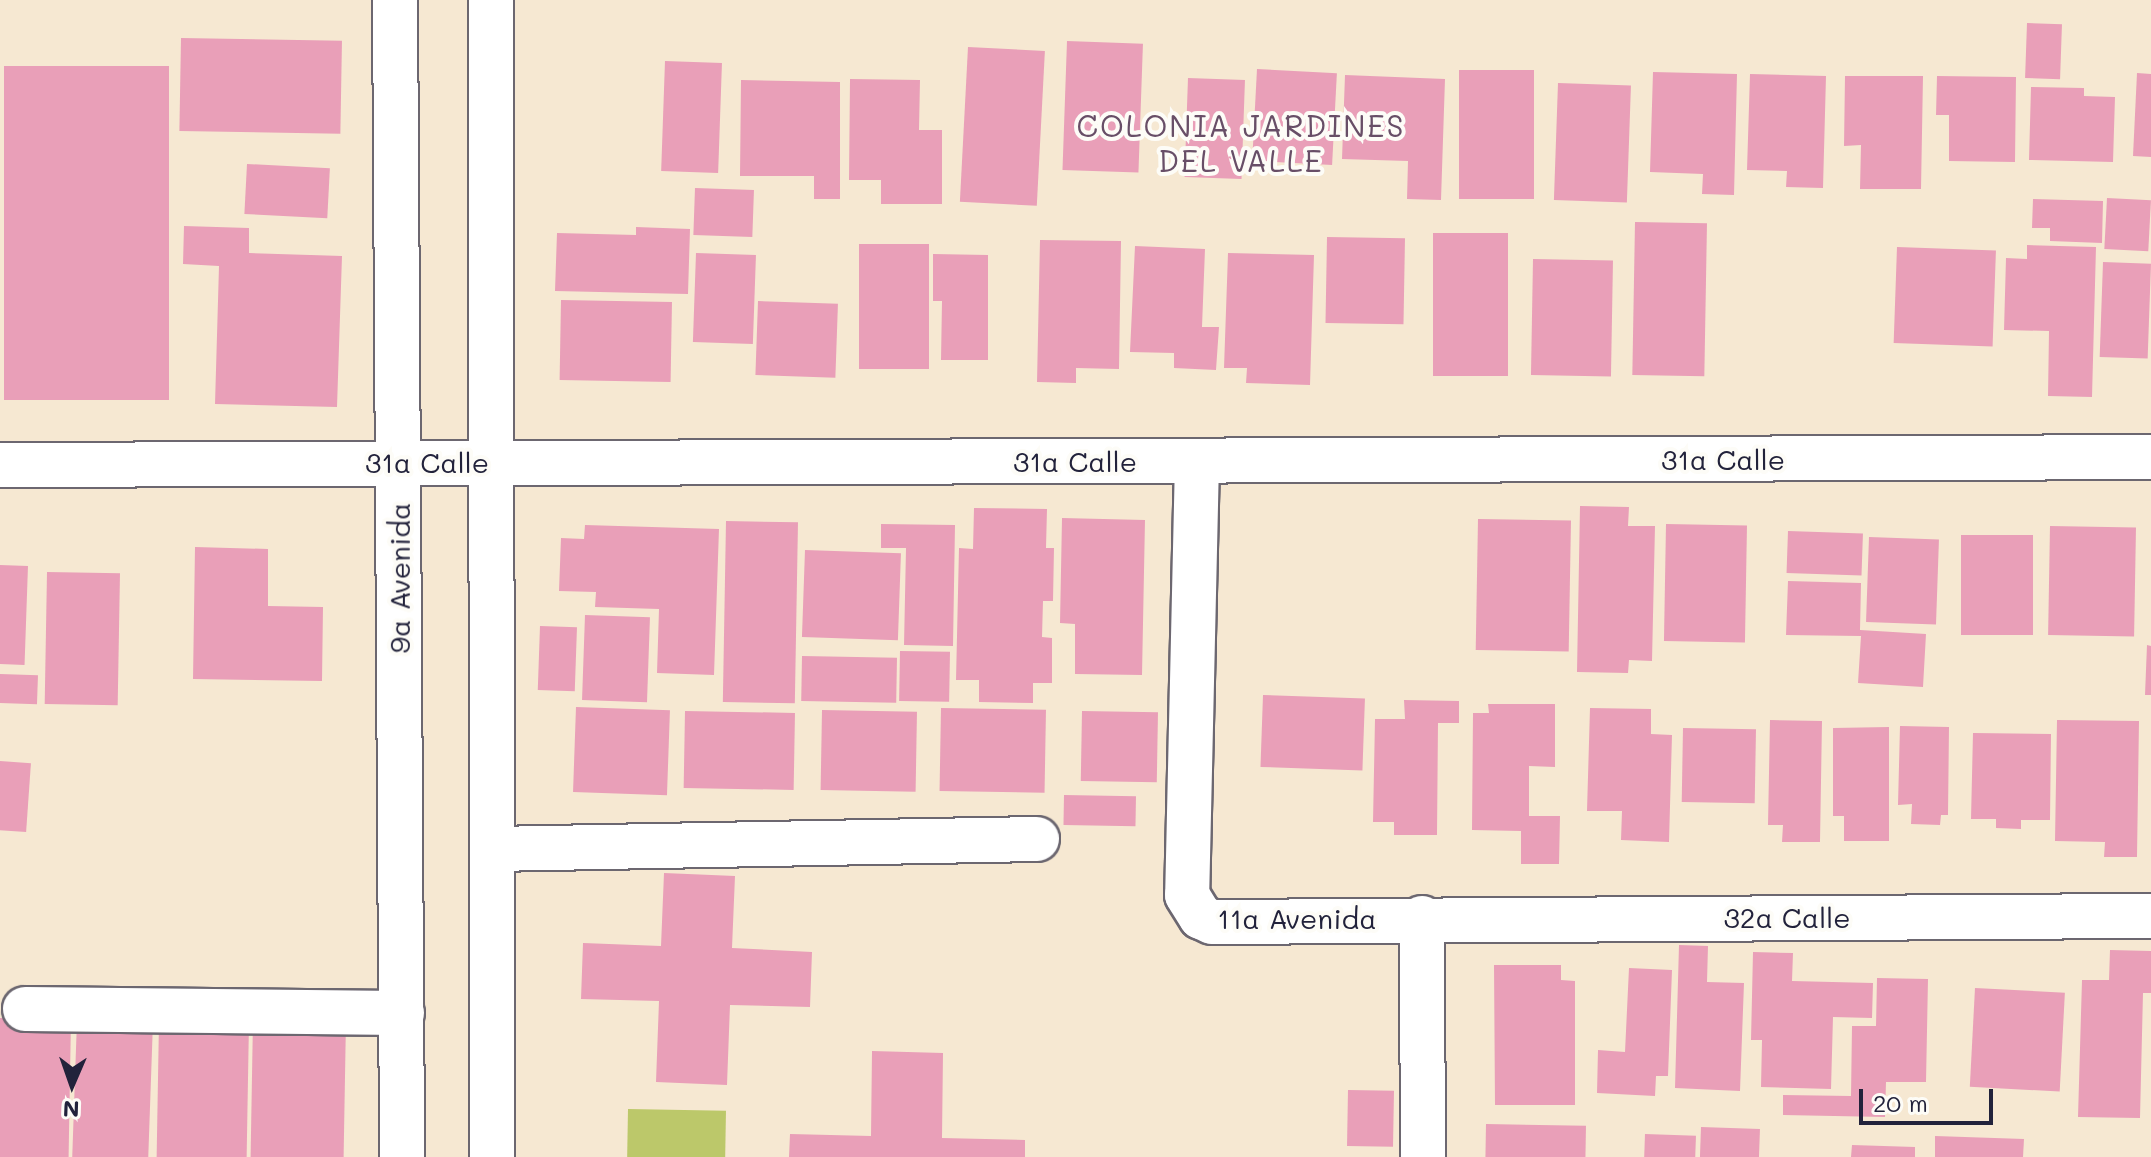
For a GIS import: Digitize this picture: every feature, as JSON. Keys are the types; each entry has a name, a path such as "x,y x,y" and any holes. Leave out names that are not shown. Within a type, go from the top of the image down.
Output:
{"street":[{"name":"9a Avenida","path":"395,0 402,1157"},
{"path":"491,0 492,1157"},
{"name":"31a Calle","path":"0,465 2151,457"},
{"name":"11a Avenida","path":"1197,461 1187,895 1201,917 1212,922 1422,918"},
{"path":"492,849 1037,839"},
{"name":"32a Calle","path":"1422,918 2151,916"},
{"path":"1422,918 1423,1157"},
{"path":"25,1009 402,1013"}],"green space":[{"path":"628,1109 726,1111 725,1157 627,1157"}],"building":[{"path":"2027,23 2062,24 2060,79 2025,78"},
{"path":"181,38 342,41 340,134 179,131"},
{"path":"1067,41 1143,44 1138,173 1062,170"},
{"path":"968,47 1045,51 1037,206 960,202"},
{"path":"665,61 722,63 718,173 661,171"},
{"path":"4,66 169,66 169,400 4,400"},
{"path":"1257,69 1337,73 1332,165 1252,161"},
{"path":"1459,70 1534,70 1534,199 1459,199"},
{"path":"1653,72 1737,74 1734,195 1702,194 1703,174 1650,172"},
{"path":"2137,73 2151,74 2151,157 2133,156"},
{"path":"1750,74 1826,76 1823,188 1786,187 1787,171 1747,170"},
{"path":"1345,75 1445,79 1441,200 1407,199 1408,161 1342,159"},
{"path":"1845,76 1923,76 1921,189 1860,189 1861,145 1844,146"},
{"path":"1937,76 2016,77 2015,162 1949,161 1949,115 1936,115"},
{"path":"1188,78 1245,80 1242,179 1185,177"},
{"path":"850,79 920,80 919,130 942,130 942,204 881,204 881,180 849,180"},
{"path":"741,80 840,82 840,199 814,199 814,176 740,176"},
{"path":"1558,83 1631,86 1627,202 1554,200"},
{"path":"2031,87 2084,88 2084,96 2115,97 2113,162 2029,160"},
{"path":"247,164 330,168 327,218 244,214"},
{"path":"695,188 754,190 752,237 693,235"},
{"path":"2107,198 2151,200 2148,251 2104,249"},
{"path":"2033,199 2103,201 2102,243 2050,241 2050,228 2032,228"},
{"path":"1635,222 1707,223 1704,376 1632,375"},
{"path":"184,226 249,228 249,253 342,256 337,407 215,404 219,266 183,264"},
{"path":"636,227 690,229 688,294 555,291 557,233 636,235"},
{"path":"1433,233 1508,233 1508,376 1433,376"},
{"path":"1327,237 1405,238 1403,324 1325,323"},
{"path":"1040,240 1121,241 1119,369 1076,368 1076,383 1037,382"},
{"path":"859,244 929,244 929,369 859,369"},
{"path":"2027,245 2096,247 2092,397 2048,396 2049,331 2004,330 2006,258 2027,259"},
{"path":"1135,246 1205,249 1202,327 1219,327 1216,370 1174,368 1174,353 1130,352"},
{"path":"1897,247 1996,250 1993,346 1894,343"},
{"path":"696,253 756,255 753,344 693,342"},
{"path":"1228,253 1314,255 1310,385 1246,383 1247,368 1224,368"},
{"path":"933,254 988,255 988,360 941,360 942,301 933,301"},
{"path":"1533,259 1613,260 1611,376 1531,375"},
{"path":"2103,262 2151,264 2148,359 2100,357"},
{"path":"561,300 672,302 671,382 560,380"},
{"path":"758,301 838,304 835,378 755,375"},
{"path":"1580,506 1629,507 1628,526 1655,526 1652,661 1629,660 1628,673 1577,672"},
{"path":"974,508 1047,509 1046,548 1054,548 1053,601 1043,601 1042,637 1052,638 1052,683 1033,683 1033,703 979,702 979,680 956,680 959,548 973,549"},
{"path":"1062,518 1145,520 1142,675 1075,674 1075,624 1060,623"},
{"path":"1478,519 1571,521 1569,652 1476,650"},
{"path":"726,521 798,522 795,703 723,702"},
{"path":"881,524 955,525 953,646 904,645 906,548 881,548"},
{"path":"1666,524 1747,525 1745,642 1664,641"},
{"path":"585,525 719,529 714,675 657,673 659,609 595,607 596,592 559,591 561,538 584,539"},
{"path":"2050,526 2136,528 2134,636 2048,635"},
{"path":"1788,531 1863,534 1861,576 1787,573"},
{"path":"1961,535 2033,535 2033,635 1961,635"},
{"path":"1869,537 1939,539 1936,624 1866,622"},
{"path":"195,547 268,549 268,606 323,607 322,681 193,679"},
{"path":"805,550 901,553 898,640 802,637"},
{"path":"0,565 28,566 25,665 0,664"},
{"path":"47,572 120,573 118,705 45,704"},
{"path":"1788,581 1861,583 1860,630 1926,634 1923,687 1858,683 1861,636 1786,635"},
{"path":"585,615 650,617 647,702 582,700"},
{"path":"540,626 577,627 575,691 538,690"},
{"path":"2147,645 2151,646 2151,695 2145,695"},
{"path":"900,651 950,652 949,702 899,701"},
{"path":"802,656 897,658 896,703 801,701"},
{"path":"0,674 38,675 37,704 0,703"},
{"path":"1263,695 1365,699 1362,771 1260,767"},
{"path":"1404,700 1459,701 1459,723 1438,723 1437,835 1394,835 1394,822 1373,822 1375,719 1405,719"},
{"path":"1488,704 1555,704 1555,767 1529,766 1529,816 1560,816 1559,864 1521,864 1521,831 1472,830 1473,713 1489,713"},
{"path":"576,707 670,710 667,795 573,792"},
{"path":"941,708 1046,710 1045,793 940,791"},
{"path":"1590,708 1651,709 1651,734 1672,735 1669,842 1621,840 1622,811 1587,811"},
{"path":"822,710 917,712 916,792 821,790"},
{"path":"685,711 795,713 794,790 684,788"},
{"path":"1082,711 1158,712 1157,782 1081,781"},
{"path":"1770,720 1822,721 1820,842 1782,842 1783,825 1768,825"},
{"path":"2057,720 2139,721 2137,857 2104,857 2105,842 2055,841"},
{"path":"1900,726 1949,727 1948,815 1941,815 1940,825 1911,824 1912,804 1898,805"},
{"path":"1889,727 1889,841 1844,841 1844,816 1833,816 1833,728"},
{"path":"1683,728 1756,729 1755,803 1682,802"},
{"path":"1973,733 2051,734 2050,820 2021,820 2021,829 1996,828 1996,819 1971,819"},
{"path":"0,761 31,763 26,832 0,830"},
{"path":"1064,795 1136,796 1135,826 1063,825"},
{"path":"664,873 735,876 732,948 812,952 810,1007 730,1005 727,1085 656,1082 659,1001 581,999 583,943 661,946"},
{"path":"1679,945 1708,946 1707,982 1744,983 1740,1091 1675,1088"},
{"path":"2110,950 2151,951 2151,993 2143,993 2140,1118 2078,1117 2082,980 2109,980"},
{"path":"1753,952 1793,953 1792,981 1873,983 1872,1018 1833,1017 1831,1089 1761,1087 1762,1040 1751,1040"},
{"path":"1494,965 1561,965 1561,980 1575,981 1575,1105 1495,1105"},
{"path":"1629,968 1672,970 1668,1076 1656,1076 1655,1096 1597,1093 1598,1050 1625,1052"},
{"path":"1877,978 1928,979 1926,1082 1886,1082 1885,1117 1783,1115 1783,1095 1851,1096 1852,1026 1876,1026"},
{"path":"1975,988 2065,993 2060,1092 1970,1087"},
{"path":"0,1018 71,1019 69,1157 0,1157"},
{"path":"253,1019 346,1021 344,1157 251,1157"},
{"path":"77,1020 153,1023 148,1157 72,1157"},
{"path":"159,1021 249,1023 247,1157 157,1157"},
{"path":"872,1051 943,1053 942,1138 1025,1140 1025,1157 789,1157 790,1134 871,1136"},
{"path":"1348,1090 1394,1091 1393,1147 1347,1146"},
{"path":"1486,1124 1586,1126 1585,1157 1485,1157"},
{"path":"1701,1127 1760,1129 1759,1157 1700,1157"},
{"path":"1645,1134 1696,1136 1695,1157 1644,1157"},
{"path":"1935,1136 2024,1139 2023,1157 1935,1157"},
{"path":"1852,1145 1915,1147 1915,1157 1851,1157"}],"district":[{"name":"COLONIA JARDINES DEL VALLE","path":"1241,142"}]}
